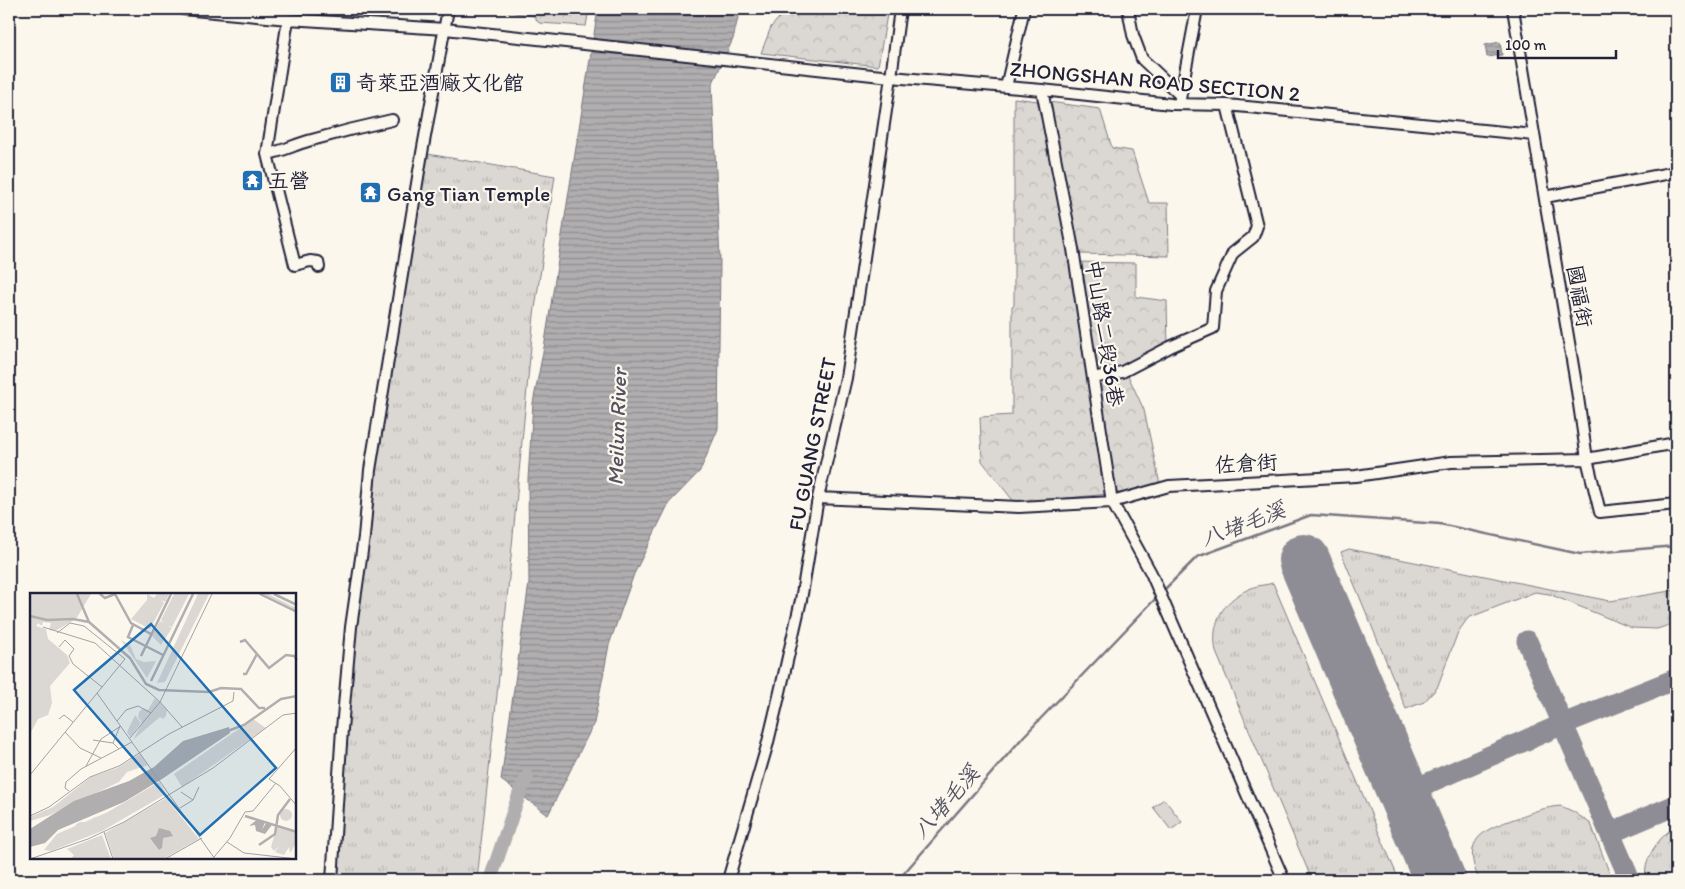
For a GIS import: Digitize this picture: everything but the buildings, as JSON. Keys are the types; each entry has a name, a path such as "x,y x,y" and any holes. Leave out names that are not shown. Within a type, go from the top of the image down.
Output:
{"street":[{"name":"ZHONGSHAN ROAD SECTION 2","path":"183,9 288,19 445,29 891,77 1042,90 1171,104 1180,99 1534,135"},
{"path":"332,880 350,636 364,537 370,470 422,153 448,9"},
{"name":"FU GUANG STREET","path":"728,880 767,746 780,692 801,600 818,498 846,378 900,9"},
{"path":"1006,87 1024,9"},
{"path":"1128,9 1133,35 1142,59 1180,99"},
{"path":"1180,99 1197,9"},
{"name":"國福街","path":"1513,9 1587,459 1600,512 1676,504"},
{"path":"288,19 267,154 295,265 314,260 318,262 319,267"},
{"name":"中山路二段36巷","path":"1042,90 1073,248 1112,502 1151,573 1284,880"},
{"path":"1093,378 1122,372 1170,347 1213,328 1216,291 1232,253 1253,237 1257,226 1227,105"},
{"path":"267,154 353,128 392,120"},
{"path":"1545,197 1676,172"},
{"name":"佐倉街","path":"818,498 1019,507 1112,502 1169,486 1356,476 1451,462 1587,459 1676,443"}],"green space":[{"path":"491,9 589,9 586,26 539,23 534,16"},
{"path":"787,9 888,9 878,66 761,53 771,27"},
{"path":"1014,98 1038,101 1072,262 1136,263 1136,297 1167,301 1168,348 1125,369 1144,410 1161,489 1015,503 982,461 980,417 1012,415"},
{"path":"1049,102 1100,109 1112,148 1132,151 1149,203 1168,203 1169,256 1080,254"},
{"path":"422,153 555,176 534,315 504,630 477,880 337,880 351,627"},
{"path":"1349,549 1610,601 1676,590 1676,623 1657,629 1632,628 1549,594 1535,592 1468,618 1458,632 1437,688 1424,702 1406,709 1341,552"},
{"path":"1273,583 1399,880 1312,880 1216,652 1215,630 1217,621 1227,604 1235,597 1256,586"},
{"path":"1164,799 1182,822 1171,830 1153,807"},
{"path":"1561,806 1574,812 1591,824 1612,880 1479,880 1472,855 1478,838 1485,832 1505,822 1549,807"},
{"path":"1676,827 1676,880 1647,880 1646,866 1653,850 1664,836"}],"water":[{"path":"598,9 740,9 733,39 712,85 720,260 718,429 700,471 669,503 634,574 609,645 594,723 548,815 501,780 529,583 528,479 533,403 545,342"},
{"path":"1500,42 1502,55 1487,57 1485,45"}],"waterway":[{"name":"八堵毛溪","path":"1163,591 1197,557 1311,515 1440,524 1580,554 1676,546"},
{"name":"八堵毛溪","path":"898,880 1024,736 1157,597"},
{"name":"Meilun River","path":"490,880 521,789 527,777"}],"taxiway":[{"path":"1527,641 1630,880"},
{"path":"1403,794 1563,724 1676,679"},
{"path":"1610,833 1676,805"}],"runway":[{"path":"1304,560 1440,880"}],"place":[{"name":"奇萊亞酒廠文化館","path":"340,82"},
{"name":"五營","path":"252,180"},
{"name":"Gang Tian Temple","path":"371,193"}]}
